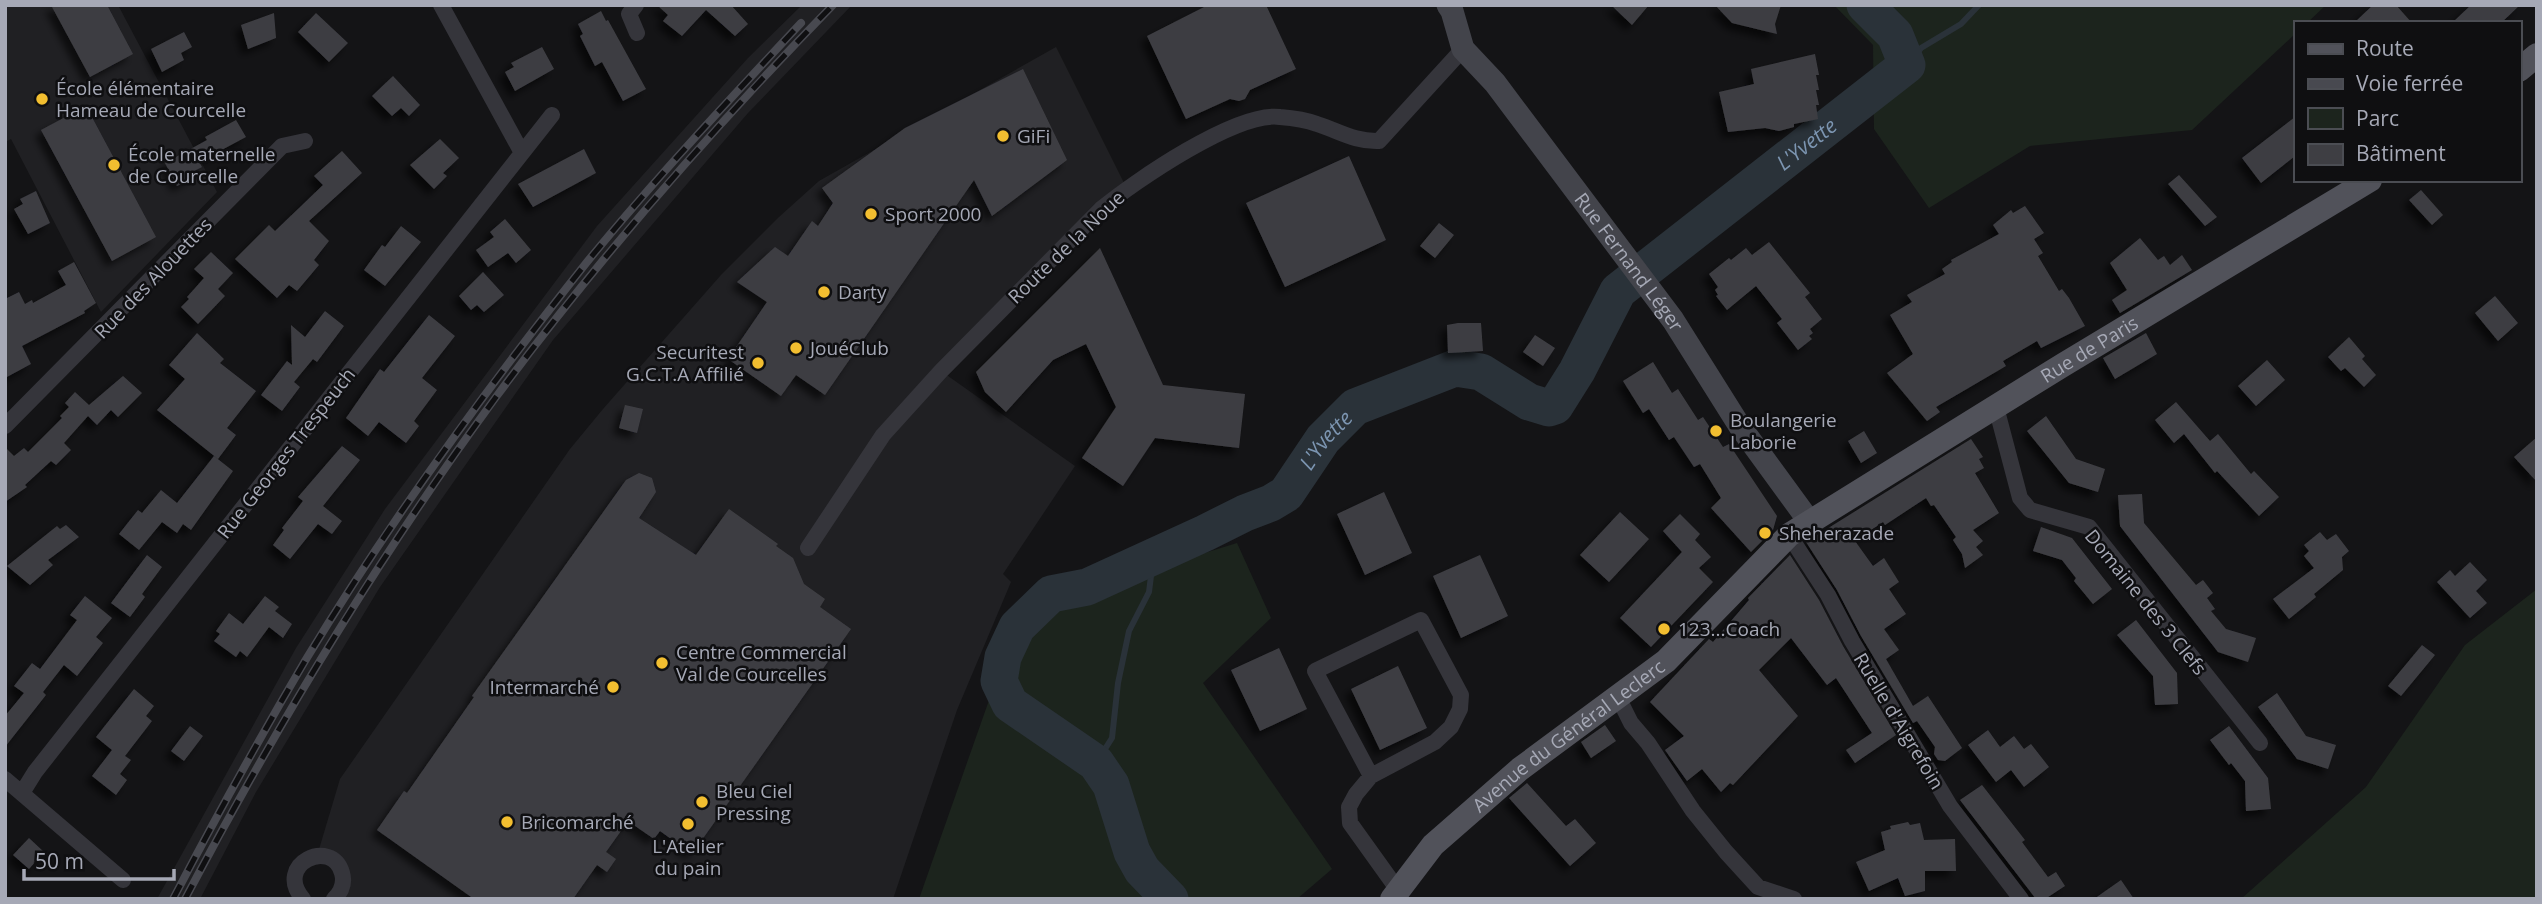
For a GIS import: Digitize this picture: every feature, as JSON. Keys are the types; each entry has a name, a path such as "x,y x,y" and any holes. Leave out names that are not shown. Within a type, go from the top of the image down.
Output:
{"main road":[{"path":"2521,68 2537,55"},
{"name":"Rue de Paris","path":"1799,528 2367,182"},
{"name":"Avenue du Général Leclerc","path":"1395,894 1433,845 1520,769 1666,662 1799,528"}],"street":[{"path":"441,5 522,153"},
{"path":"636,5 629,15 637,33"},
{"name":"Rue Fernand Léger","path":"1448,5 1452,10 1463,49 1495,83 1673,320 1799,528"},
{"name":"Route de la Noue","path":"808,548 883,435 941,371 1101,209 1130,185 1168,161 1242,124 1277,116 1317,124 1363,141 1379,141 1463,49"},
{"name":"Rue Georges Trespeuch","path":"22,793 60,740 552,115"},
{"name":"Rue des Alouettes","path":"7,421 282,146 305,141"},
{"name":"Domaine des 3 Clefs","path":"1996,407 2020,498 2030,510 2089,527 2260,743"},
{"name":"Ruelle d'Aigrefoin","path":"1799,528 1828,595 1852,641 1950,806 2021,899"},
{"path":"1371,776 1315,671 1421,620 1461,695 1460,709 1451,727 1435,742 1371,776 1349,807 1350,823 1395,894"},
{"path":"1618,697 1631,723 1686,802 1726,852 1758,887 1794,899"},
{"path":"5,779 123,880"},
{"path":"303,899 297,891 295,876 302,862 317,856 331,859 340,869 343,883 338,898"}],"shaded area":[{"name":"École maternelle de Courcelle","path":"5,5 118,5 217,192 101,312 11,139 5,142"},
{"path":"802,5 852,5 748,113 553,340 380,587 256,792 200,899 157,899 296,648 385,509 597,226 748,58"},
{"path":"1056,47 1124,183 941,371 1075,466 1003,574 1011,582 957,710 893,899 342,899 343,876 317,856 340,779 570,449 603,409 721,275 819,181"}],"green space":[{"path":"1834,5 2326,5 2309,21 2294,21 2294,35 2192,130 2030,146 1929,208 1874,129 1873,45"},
{"path":"1237,543 1271,618 1203,683 1332,869 1297,899 919,899 1000,669 1065,596"},
{"path":"2537,589 2537,899 2241,899 2366,787 2465,645"}],"building":[{"path":"51,5 107,5 133,54 90,77"},
{"path":"657,5 731,5 748,24 735,36 706,10 682,36 663,21 668,15"},
{"path":"1208,5 1266,5 1296,69 1250,90 1245,99 1230,99 1186,119 1147,36"},
{"path":"1611,5 1649,5 1632,25"},
{"path":"1715,5 1781,5 1775,24 1777,34 1732,23"},
{"path":"2373,5 2396,5 2410,21 2356,21"},
{"path":"2471,5 2520,5 2503,21 2454,21"},
{"path":"601,11 646,89 623,101 602,62 595,66 580,36 583,34 578,24"},
{"path":"274,13 276,38 248,49 241,25"},
{"path":"316,13 348,43 329,62 298,32"},
{"path":"184,32 192,47 181,53 184,60 162,72 151,49"},
{"path":"542,47 554,69 515,91 505,72 514,67 511,63"},
{"path":"1815,54 1819,75 1816,75 1819,90 1816,90 1818,119 1794,124 1794,127 1779,131 1765,128 1728,132 1719,92 1754,84 1751,69"},
{"path":"1023,69 1067,160 992,216 974,180 825,395 796,375 781,396 728,359 767,302 737,282 775,247 788,256 812,221 818,226 833,203 822,188 905,128"},
{"path":"393,76 420,105 409,116 401,108 392,116 372,96"},
{"path":"86,106 156,237 112,261 41,130"},
{"path":"2294,118 2294,157 2261,183 2242,158"},
{"path":"236,120 246,137 199,162 202,167 192,172 195,177 177,186 165,163"},
{"path":"440,139 459,158 443,173 447,176 434,189 410,165"},
{"path":"584,149 596,173 533,207 518,184"},
{"path":"342,151 362,173 309,221 329,241 314,260 319,265 297,291 289,285 277,298 235,259 269,225 275,231 323,185 314,176"},
{"path":"1349,156 1386,240 1285,287 1246,203"},
{"path":"2179,175 2217,217 2205,226 2168,184"},
{"path":"2421,190 2443,215 2432,225 2409,200"},
{"path":"36,191 50,223 28,234 14,209 23,204 20,199"},
{"path":"2025,206 2044,233 2034,239 2043,253 2038,256 2059,291 2062,289 2069,298 2085,326 2041,348 2037,341 2003,361 2006,366 1936,407 1940,412 1927,421 1887,373 1913,354 1890,315 1912,302 1907,295 1945,274 1942,269 1952,262 1951,260 1999,234 1993,225 2011,210 2013,213"},
{"path":"505,219 531,250 516,263 508,253 488,267 476,250 494,237 490,232"},
{"path":"1439,223 1454,235 1435,258 1420,246"},
{"path":"401,226 421,242 385,286 364,270 382,245 385,247"},
{"path":"2140,238 2158,260 2164,256 2170,265 2182,255 2192,270 2120,313 2112,300 2127,290 2110,263"},
{"path":"1769,242 1810,293 1805,297 1822,319 1810,329 1813,333 1809,336 1812,339 1798,350 1777,323 1782,319 1756,286 1727,310 1716,296 1718,295 1715,290 1718,287 1709,274 1746,248 1752,255"},
{"path":"1100,248 1163,385 1245,394 1239,448 1155,438 1123,486 1082,458 1116,407 1086,344 1053,360 1006,412 985,392 976,372"},
{"path":"211,252 233,273 218,289 225,296 198,324 181,307 204,278 194,269"},
{"path":"74,262 96,303 84,311 85,313 22,346 31,364 5,378 5,299 19,292 25,304 32,300 33,303 66,285 58,271"},
{"path":"483,272 504,295 484,312 477,305 471,310 459,296"},
{"path":"2495,296 2518,323 2498,341 2475,313"},
{"path":"325,311 344,326 317,362 313,359 294,382 300,387 282,411 261,395 287,361 292,365 291,325 305,337"},
{"path":"429,315 455,336 422,378 437,390 414,421 419,426 406,443 379,422 368,436 346,418 380,369 384,372"},
{"path":"1481,323 1483,351 1448,353 1447,325"},
{"path":"197,333 224,359 220,363 256,391 227,428 236,435 218,459 157,410 185,379 169,365"},
{"path":"2146,333 2157,354 2115,379 2103,358"},
{"path":"1535,335 1555,348 1543,366 1523,352"},
{"path":"2349,337 2365,356 2362,359 2376,375 2364,387 2345,368 2341,371 2328,357"},
{"path":"2267,360 2285,380 2256,406 2238,386"},
{"path":"1653,362 1672,393 1678,389 1698,420 1703,417 1723,447 1729,444 1777,516 1773,530 1751,552 1711,508 1721,498 1700,464 1694,467 1674,437 1669,440 1649,409 1643,413 1623,381"},
{"path":"123,376 142,393 118,417 111,410 97,425 88,416 64,443 71,450 56,465 51,461 25,485 27,487 5,502 5,447 14,456 24,448 28,452 62,418 60,416 69,407 65,403 75,392 89,405"},
{"path":"2176,402 2210,441 2218,434 2251,474 2254,471 2279,497 2259,516 2217,471 2215,473 2184,434 2174,443 2155,420"},
{"path":"625,405 643,409 637,433 619,428"},
{"path":"2046,416 2076,459 2105,469 2098,492 2069,483 2027,431"},
{"path":"1864,431 1877,453 1861,463 1848,441"},
{"path":"2537,437 2537,482 2514,457"},
{"path":"1971,439 1983,457 1979,459 1984,468 1975,473 1999,513 1973,530 1983,541 1976,547 1983,555 1965,568 1962,554 1953,540 1956,537 1926,498 1855,541 1873,566 1884,558 1899,582 1889,589 1906,614 1884,629 1899,650 1886,659 1913,706 1928,696 1962,748 1945,761 1938,760 1934,754 1935,747 1917,721 1913,723 1837,590 1806,542"},
{"path":"342,446 360,460 323,506 342,521 332,534 318,524 290,559 273,545 284,530 282,528 303,501 298,497"},
{"path":"214,456 233,471 191,530 183,524 177,533 162,522 139,550 119,534 138,510 142,513 161,490 177,503"},
{"name":"Centre Commercial Val de Courcelles","path":"639,473 652,478 656,492 639,518 696,555 729,509 793,558 804,584 825,599 820,607 851,629 692,854 660,831 654,839 628,821 606,852 616,859 607,872 597,865 573,899 474,899 377,830 404,791 407,793 474,697 472,696 626,480"},
{"path":"1384,492 1412,553 1365,575 1337,514"},
{"path":"2142,494 2144,523 2196,585 2203,580 2213,593 2207,598 2215,609 2211,611 2226,629 2256,638 2248,662 2218,652 2120,526 2118,495"},
{"path":"1620,512 1649,539 1609,582 1580,555"},
{"path":"1680,514 1700,534 1695,540 1711,557 1699,568 1713,582 1651,647 1620,618 1682,552 1663,531"},
{"path":"66,525 79,537 48,560 53,565 30,585 7,566 57,526 60,529"},
{"path":"2041,527 2072,538 2112,589 2093,604 2074,581 2076,578 2062,560 2033,551"},
{"path":"2320,532 2327,540 2336,534 2349,551 2342,557 2343,570 2289,619 2273,599 2314,568 2304,556 2309,551 2304,545"},
{"path":"147,555 162,567 142,594 145,597 130,617 111,603"},
{"path":"1480,555 1508,616 1461,638 1433,576"},
{"path":"1790,555 1819,600 1896,735 1855,763 1846,750 1872,733 1836,678 1827,685 1791,638 1759,670 1798,716 1733,785 1730,783 1721,792 1702,769 1687,781 1665,750 1684,736 1650,702 1709,639 1713,642 1748,598"},
{"path":"2470,562 2487,580 2476,591 2487,603 2470,618 2437,582 2450,570 2455,576"},
{"path":"85,596 112,618 96,637 103,643 77,676 64,665 43,692 46,695 5,747 5,716 24,693 14,686 32,663 40,669 77,620 70,615"},
{"path":"265,596 279,607 275,611 292,624 283,638 269,627 247,657 240,651 236,657 214,641 220,634 216,631 229,613 243,624"},
{"path":"2136,620 2177,673 2178,704 2155,705 2153,676 2117,635"},
{"path":"2422,645 2435,655 2401,696 2388,686"},
{"path":"1279,648 1307,709 1260,731 1231,670"},
{"path":"1398,666 1427,728 1380,750 1351,689"},
{"path":"134,689 154,706 146,716 152,721 125,756 131,760 120,774 127,780 116,795 92,776 112,750 96,737"},
{"path":"2277,693 2306,736 2336,745 2328,769 2297,759 2258,707"},
{"path":"1605,725 1616,741 1591,758 1581,742"},
{"path":"190,726 203,736 184,761 171,751"},
{"path":"2229,726 2268,778 2271,809 2246,811 2245,781 2210,740"},
{"path":"1988,730 2000,747 2014,736 2024,749 2031,744 2049,767 2024,787 2011,770 1996,782 1968,745"},
{"path":"1527,783 1566,826 1575,819 1596,843 1570,866 1509,798"},
{"path":"1982,785 2025,840 2022,842 2048,877 2056,872 2065,886 2045,899 2036,899 1960,800"},
{"path":"1908,822 1910,825 1920,823 1924,840 1955,839 1956,871 1925,871 1925,891 1905,896 1898,878 1869,891 1856,862 1885,850 1881,832 1891,829 1890,826"},
{"path":"29,838 44,852 29,869 13,855"},
{"path":"2121,880 2134,899 2094,899"}],"waterway":[{"name":"L'Yvette","path":"1170,899 1142,870 1132,852 1111,785 1096,763 1010,704 999,681 1003,657 1017,627 1051,594 1087,587 1286,494 1323,439 1355,407 1455,368 1481,372 1529,402 1549,408 1555,406 1577,371 1618,291 1907,65 1895,35 1865,5"},
{"name":"L'Yvette","path":"1907,65 1921,48 1961,24 1979,5"},
{"path":"1096,763 1112,738 1118,683 1129,631 1149,592 1151,576 1146,561"}],"railway":[{"path":"185,899 331,642 411,518 496,397 575,295 658,195 833,5"},
{"path":"173,899 305,661 370,558 440,457 512,358 587,262 692,141 801,23"}],"place":[{"name":"École élémentaire Hameau de Courcelle","path":"42,99"},
{"name":"GiFi","path":"1003,136"},
{"name":"École maternelle de Courcelle","path":"114,165"},
{"name":"Sport 2000","path":"871,214"},
{"name":"Darty","path":"824,292"},
{"name":"JouéClub","path":"796,348"},
{"name":"Securitest G.C.T.A Affilié","path":"758,363"},
{"name":"Boulangerie Laborie","path":"1716,431"},
{"name":"Sheherazade","path":"1765,533"},
{"name":"123...Coach","path":"1664,629"},
{"name":"Centre Commercial Val de Courcelles","path":"662,663"},
{"name":"Intermarché","path":"613,687"},
{"name":"Bleu Ciel Pressing","path":"702,802"},
{"name":"Bricomarché","path":"507,822"},
{"name":"L'Atelier du pain","path":"688,824"}]}
